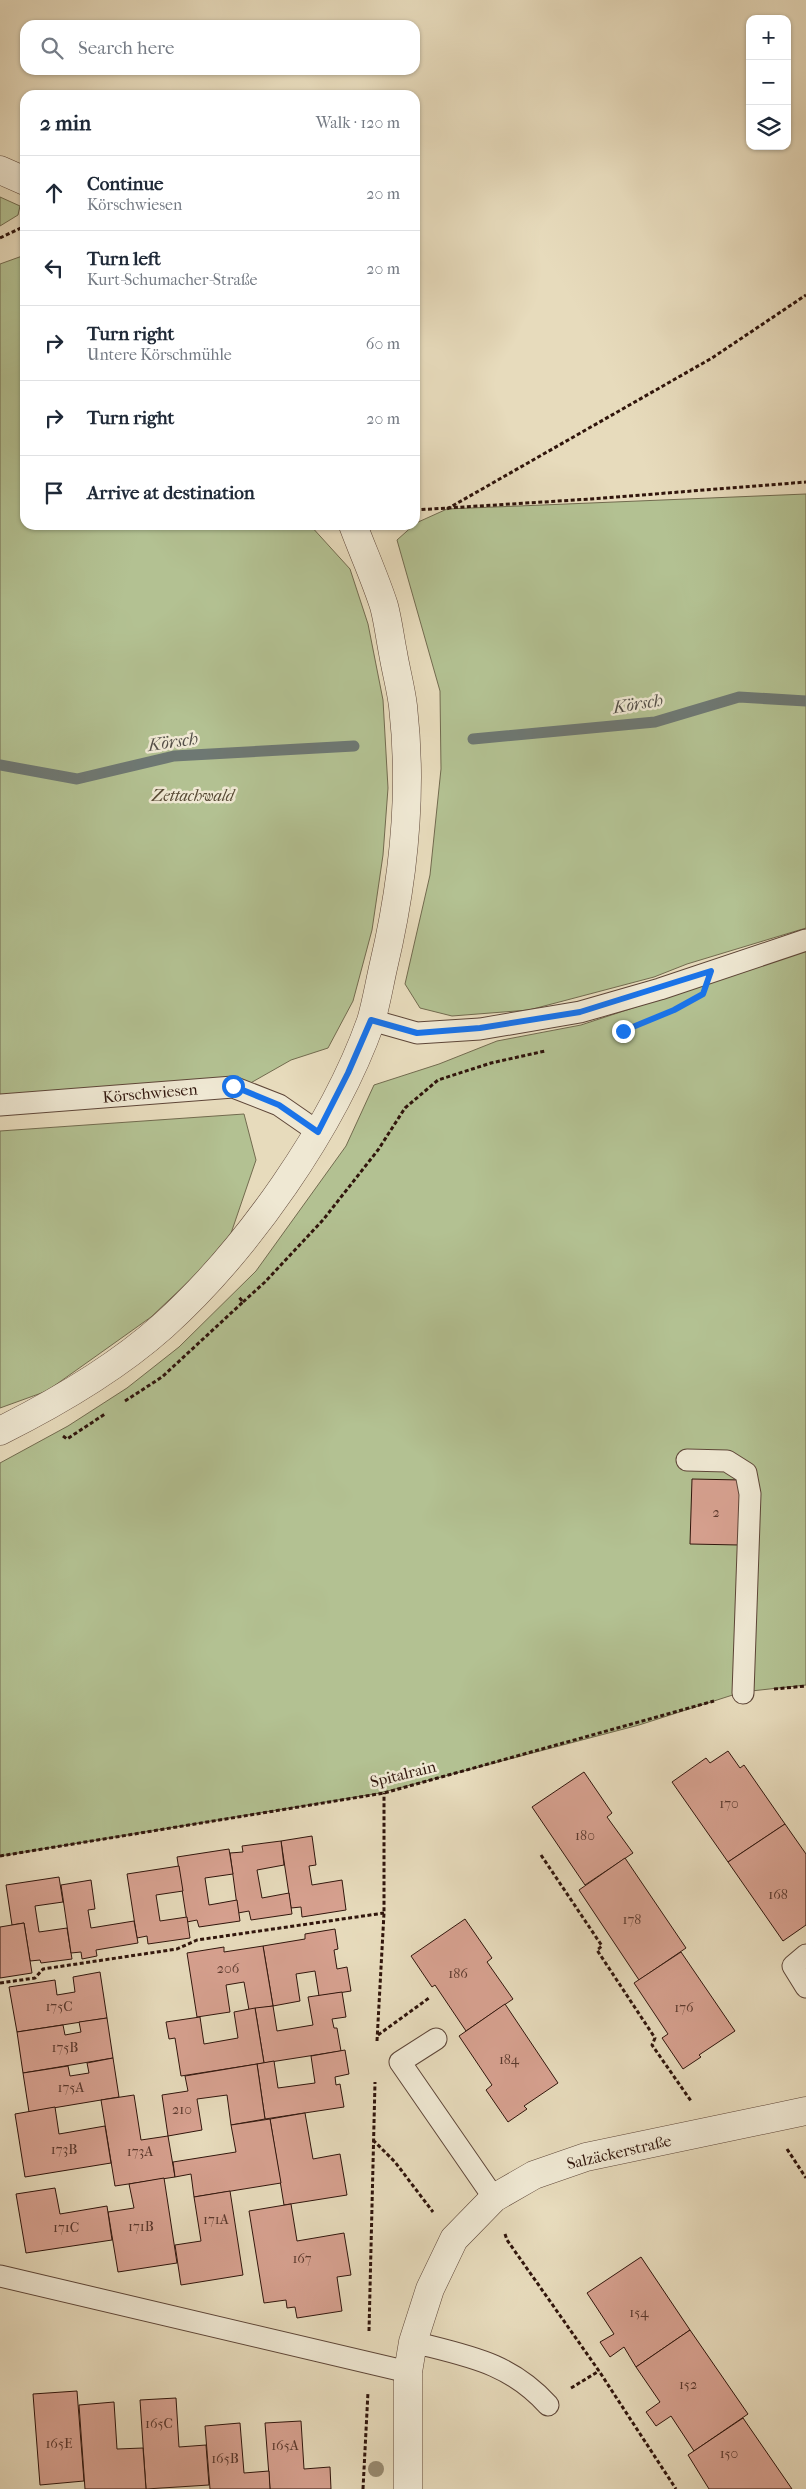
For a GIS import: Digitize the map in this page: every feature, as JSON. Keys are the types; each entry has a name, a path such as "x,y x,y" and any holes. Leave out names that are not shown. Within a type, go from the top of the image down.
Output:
{"street":[{"path":"0,170 20,178"},
{"path":"0,1431 53,1404 162,1326 217,1270 273,1200 318,1132 348,1073 371,1020 388,947 401,876 406,791 403,706 384,607 355,530"},
{"name":"Salzäckerstraße","path":"408,2489 408,2372 413,2342 430,2289 454,2239 494,2198 534,2174 586,2157 806,2111"}],"lane":[{"path":"371,1020 417,1033 480,1028 580,1012 660,989 806,940"},
{"name":"Körschwiesen","path":"0,1105 233,1086 279,1105 318,1132"},
{"path":"687,1460 727,1461 746,1473 750,1494 742,1693"},
{"path":"806,1955 793,1966 806,1987"},
{"path":"436,2039 400,2062 494,2198"},
{"path":"0,2276 408,2372"},
{"path":"413,2342 470,2356 509,2372 548,2405"}],"path":[{"path":"0,238 20,228"},
{"path":"447,509 712,358 806,295"},
{"path":"420,510 806,482"},
{"path":"243,1302 265,1282 323,1220 378,1150 405,1108 438,1080 491,1063 547,1051"},
{"name":"Spitalrain","path":"0,1856 384,1793 742,1693 806,1686"},
{"path":"542,1855 602,1946 597,1950 655,2038 652,2045 711,2131"},
{"path":"0,1983 35,1978 43,1969 177,1949 197,1940 384,1913"},
{"path":"378,2035 429,1998"},
{"path":"373,2140 395,2162 454,2239"},
{"path":"494,2198 507,2240 599,2371 676,2489"},
{"path":"363,2489 368,2363"}],"green space":[{"path":"0,197 20,206 18,215 0,226"},
{"name":"Zettachwald","path":"20,257 20,530 315,530 350,569 368,624 383,700 388,788 383,855 372,930 353,1001 328,1048 291,1060 247,1085 0,1100 0,264"},
{"path":"806,494 806,928 687,964 654,977 529,1010 452,1016 420,1008 405,984 430,875 441,769 440,691 397,540 408,530 420,530 420,521 447,509"},
{"path":"806,951 806,1685 742,1692 639,1725 380,1793 0,1856 0,1463 68,1426 127,1388 179,1347 256,1271 346,1146 374,1085 439,1064 497,1041 581,1025"},
{"path":"244,1114 256,1160 227,1245 151,1317 47,1391 0,1408 0,1131"}],"building":[{"path":"692,1479 741,1480 739,1545 690,1544"},
{"path":"728,1751 740,1768 744,1765 785,1824 728,1862 672,1782 706,1758 710,1763"},
{"path":"584,1772 612,1813 607,1817 633,1853 585,1885 532,1807"},
{"path":"785,1824 806,1854 806,1925 783,1941 728,1862"},
{"path":"312,1836 316,1865 309,1866 312,1885 342,1880 346,1910 302,1917 301,1907 291,1908 281,1841"},
{"path":"281,1841 284,1865 257,1870 262,1898 289,1893 292,1914 251,1920 249,1911 238,1913 230,1853 243,1852 242,1846"},
{"path":"229,1849 233,1874 205,1878 209,1905 237,1900 240,1921 199,1927 197,1920 187,1922 177,1857"},
{"path":"625,1858 686,1948 639,1980 579,1890"},
{"path":"179,1866 183,1891 156,1895 160,1921 187,1917 190,1938 148,1944 147,1936 137,1938 127,1874"},
{"path":"59,1877 63,1902 35,1906 39,1932 67,1928 72,1959 41,1963 40,1960 30,1961 24,1923 12,1925 6,1885"},
{"path":"91,1880 95,1909 88,1910 91,1928 134,1921 138,1943 96,1950 97,1956 82,1959 81,1952 71,1953 61,1885"},
{"path":"465,1919 492,1958 487,1962 513,1999 466,2031 435,1985 432,1987 411,1956"},
{"path":"24,1923 32,1973 0,1978 0,1927"},
{"path":"335,1929 338,1949 334,1950 337,1969 347,1967 351,1991 319,1996 315,1971 296,1974 300,2001 273,2006 263,1946 305,1939 305,1934"},
{"path":"263,1946 273,2006 249,2010 244,1982 226,1985 230,2012 197,2017 187,1953 224,1947 224,1952"},
{"path":"681,1952 735,2031 699,2055 701,2057 683,2069 662,2038 668,2034 634,1983"},
{"path":"100,1972 107,2018 17,2032 9,1987 55,1980 57,1995 75,1992 73,1977"},
{"path":"342,1992 346,2017 332,2019 334,2028 337,2028 341,2051 264,2063 255,2008 273,2006 277,2031 313,2025 308,1997"},
{"path":"505,2004 558,2083 524,2106 527,2109 508,2122 486,2090 492,2085 459,2036"},
{"path":"255,2008 264,2063 181,2076 175,2038 169,2039 166,2022 200,2017 204,2044 238,2038 234,2012"},
{"path":"107,2018 113,2058 23,2073 17,2032 63,2025 65,2035 81,2032 79,2022"},
{"path":"345,2050 349,2074 335,2077 336,2085 340,2084 344,2107 265,2119 257,2064 274,2061 278,2088 315,2083 311,2056"},
{"path":"113,2058 119,2097 29,2112 23,2073 68,2066 70,2076 89,2073 87,2063"},
{"path":"257,2064 265,2119 231,2125 227,2095 197,2099 202,2130 168,2136 162,2095 188,2091 185,2076"},
{"path":"134,2095 141,2140 168,2136 175,2177 115,2186 101,2100"},
{"path":"55,2107 59,2134 105,2126 111,2163 25,2177 15,2114"},
{"path":"305,2113 313,2159 340,2154 347,2195 284,2205 270,2119"},
{"path":"270,2119 281,2183 194,2197 191,2174 175,2177 173,2162 236,2152 231,2125"},
{"path":"164,2178 177,2263 118,2272 108,2212 134,2208 129,2184"},
{"path":"55,2188 60,2214 107,2206 112,2240 26,2253 16,2194"},
{"path":"230,2191 243,2275 181,2285 175,2245 201,2241 194,2197"},
{"path":"291,2204 297,2241 344,2233 351,2275 337,2277 342,2311 297,2318 295,2307 287,2308 286,2300 264,2303 249,2211"},
{"path":"641,2257 690,2330 636,2367 624,2347 610,2357 600,2342 614,2334 587,2293"},
{"path":"690,2330 748,2414 694,2451 671,2416 656,2426 646,2412 660,2402 636,2367"},
{"path":"77,2391 84,2481 40,2485 33,2394"},
{"path":"176,2398 179,2447 206,2445 209,2485 146,2489 140,2400"},
{"path":"114,2402 117,2449 143,2448 146,2489 85,2489 79,2405"},
{"path":"743,2418 792,2489 709,2489 688,2455"},
{"path":"301,2421 304,2469 330,2467 331,2489 270,2489 265,2423"},
{"path":"240,2423 244,2473 269,2471 270,2489 210,2489 205,2426"}],"waterway":[{"name":"Körsch","path":"473,739 655,722 739,697 806,701"},
{"name":"Körsch","path":"0,765 77,779 174,756 354,746"}],"route":[{"path":"233,1086 279,1105 318,1132 348,1073 371,1020 386,1026 417,1033 480,1028 580,1012 660,989 711,971 703,994 674,1010 623,1031"}]}
